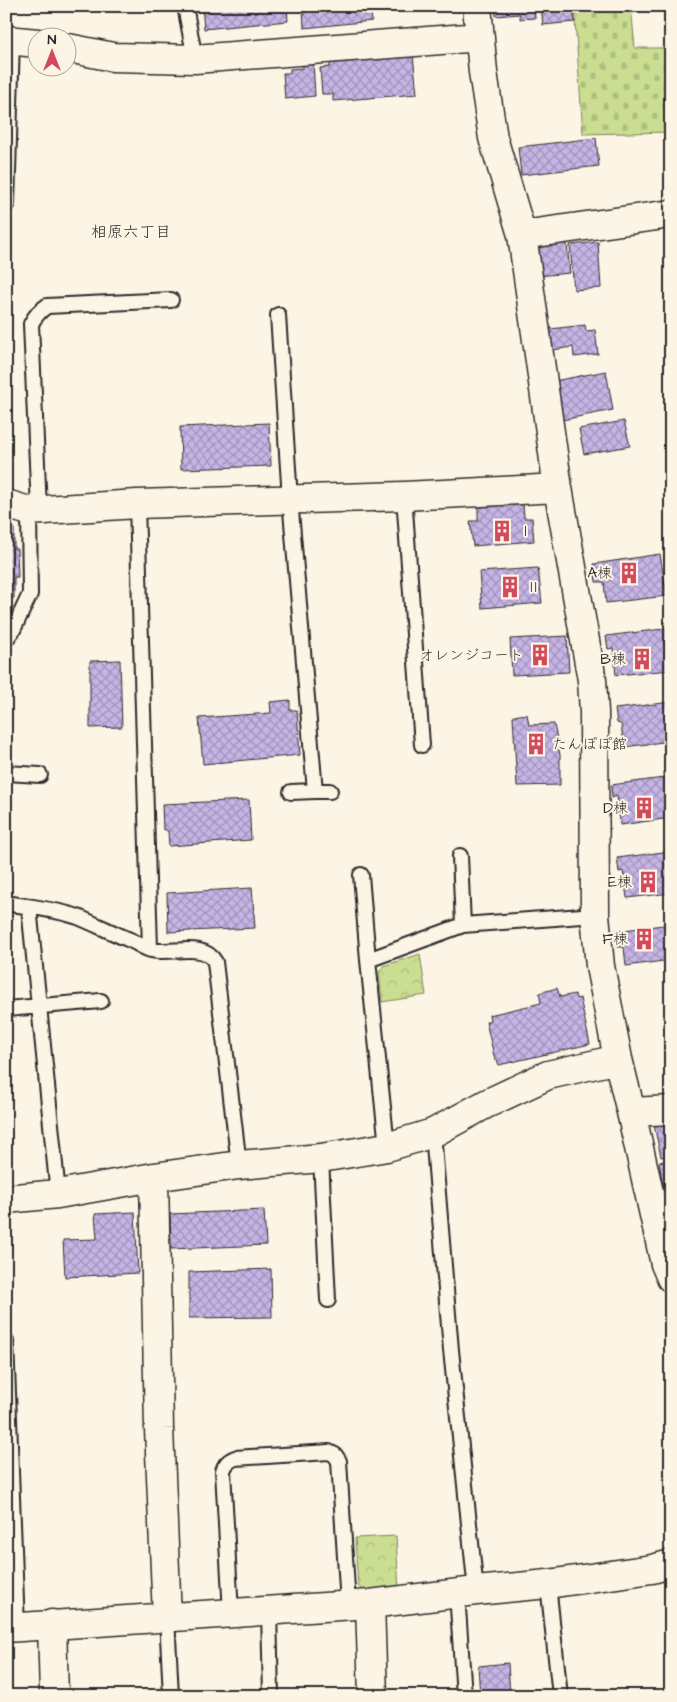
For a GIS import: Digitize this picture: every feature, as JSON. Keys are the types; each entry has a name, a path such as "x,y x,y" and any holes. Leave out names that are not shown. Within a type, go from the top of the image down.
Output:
{"street":[{"path":"477,6 483,72 493,138 522,235 558,488 592,680 594,712 594,915 600,966 618,1059 665,1264 671,1278"},
{"path":"78,50 113,57 195,59 480,36"},
{"path":"522,235 671,214"},
{"path":"25,508 404,496 558,488"},
{"path":"6,1199 58,1194 154,1177 239,1165 321,1158 387,1147 433,1133 486,1104 548,1075 618,1059"},
{"path":"631,1112 671,1110"},
{"path":"154,1177 159,1429 167,1617"},
{"path":"11,1627 359,1604 548,1584 652,1569 671,1564"},
{"path":"359,1604 373,1696"},
{"path":"52,1624 54,1696"}],"lane":[{"path":"185,6 195,59"},
{"path":"7,204 18,41"},
{"path":"6,640 13,630 30,594 25,508 31,324 40,310 47,306 171,300"},
{"path":"278,315 290,499 315,791"},
{"path":"404,496 422,745"},
{"path":"137,504 150,949"},
{"path":"6,774 40,775"},
{"path":"291,792 330,791"},
{"path":"460,856 463,925"},
{"path":"361,876 387,1147"},
{"path":"6,903 29,906 76,917 150,949 167,952 198,950 207,952 212,956 215,962 239,1165"},
{"path":"29,906 58,1194"},
{"path":"368,960 463,925 594,915"},
{"path":"6,1009 101,1001"},
{"path":"433,1133 452,1350 466,1592 464,1696"},
{"path":"321,1158 328,1300"},
{"path":"6,1340 11,1627"},
{"path":"231,1613 223,1471 224,1466 229,1460 235,1458 329,1452 335,1455 339,1461 359,1604"},
{"path":"548,1584 560,1696"},
{"path":"269,1611 271,1696"},
{"path":"167,1617 170,1696"}],"green space":[{"path":"574,6 631,6 635,48 671,48 671,132 583,134"},
{"path":"420,954 426,995 382,1002 379,972 383,966"},
{"path":"396,1536 399,1592 367,1594 358,1586 355,1538"}],"building":[{"path":"52,6 82,6 82,8 52,8"},
{"path":"202,6 287,6 288,21 204,29"},
{"path":"303,6 370,6 372,21 304,28"},
{"path":"495,6 534,6 535,18 520,19 520,14 496,16"},
{"path":"541,6 573,6 575,22 543,25"},
{"path":"413,55 417,94 333,101 333,94 322,94 320,68 330,67 330,62"},
{"path":"302,62 313,62 315,96 285,99 283,73 290,73 290,69 303,68"},
{"path":"596,138 599,166 521,175 518,147"},
{"path":"598,242 601,288 574,290 570,245"},
{"path":"567,243 570,273 537,276 534,247"},
{"path":"585,325 586,331 595,330 598,354 574,357 573,347 552,350 550,329"},
{"path":"606,371 613,410 562,420 554,381"},
{"path":"624,421 630,446 584,454 579,429"},
{"path":"269,423 271,466 181,469 180,427"},
{"name":"Ⅰ","path":"523,504 524,518 532,518 534,541 473,546 470,521 478,521 478,507"},
{"path":"6,528 14,528 14,549 17,549 18,577 14,577 14,598 6,598"},
{"name":"A棟","path":"660,554 667,596 606,603 604,582 596,582 594,564"},
{"name":"Ⅱ","path":"538,568 542,603 482,608 479,572"},
{"name":"B棟","path":"671,628 671,670 616,675 613,648 608,649 606,636"},
{"name":"オレンジコート","path":"567,636 569,672 512,675 510,639"},
{"path":"120,660 122,727 90,728 90,661"},
{"path":"290,700 290,710 297,710 300,755 203,764 199,718 271,713 270,702"},
{"path":"671,702 671,741 624,747 621,724 617,723 615,709"},
{"name":"たんぽぽ館","path":"527,714 529,725 554,724 560,755 560,785 517,786 513,716"},
{"name":"D棟","path":"671,777 671,818 620,825 617,796 612,798 611,785"},
{"path":"249,800 251,840 169,846 168,831 163,829 162,804"},
{"name":"E棟","path":"671,851 671,893 627,898 623,871 619,872 617,858"},
{"path":"252,888 255,928 168,932 167,893"},
{"name":"F棟","path":"671,924 671,960 626,966 624,947 618,947 616,931"},
{"path":"557,988 560,997 575,994 576,999 580,998 590,1044 499,1065 497,1060 495,1060 486,1022 490,1020 489,1015 541,1003 539,993"},
{"path":"671,1122 671,1155 661,1157 654,1125"},
{"path":"671,1160 671,1191 664,1192 659,1162"},
{"path":"264,1210 266,1245 171,1249 170,1214"},
{"path":"135,1212 138,1273 65,1277 63,1240 97,1239 95,1214"},
{"path":"271,1269 272,1317 189,1318 189,1272"},
{"path":"508,1663 510,1696 480,1696 478,1666"}],"place":[{"name":"Ⅰ","path":"502,531"},
{"name":"A棟","path":"629,573"},
{"name":"Ⅱ","path":"510,587"},
{"name":"オレンジコート","path":"540,655"},
{"name":"B棟","path":"642,659"},
{"name":"たんぽぽ館","path":"536,744"},
{"name":"D棟","path":"644,808"},
{"name":"E棟","path":"648,882"},
{"name":"F棟","path":"644,939"}],"district":[{"name":"相原六丁目","path":"131,231"}]}
